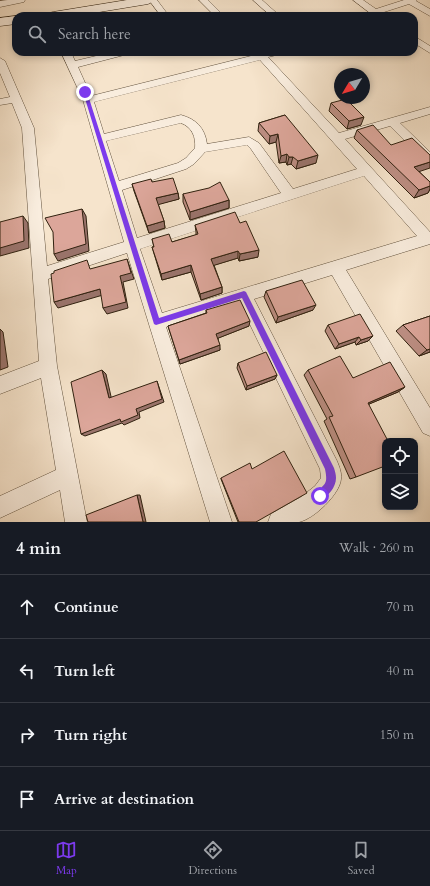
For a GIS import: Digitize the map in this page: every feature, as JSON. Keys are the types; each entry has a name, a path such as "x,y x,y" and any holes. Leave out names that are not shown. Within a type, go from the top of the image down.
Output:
{"street":[{"path":"0,4 21,0"},
{"path":"77,12 148,0"},
{"path":"153,0 162,12"},
{"path":"203,0 216,12"},
{"path":"257,0 271,12"},
{"path":"357,0 374,12"},
{"path":"382,12 412,0 430,13"},
{"path":"0,22 12,20"},
{"path":"418,42 430,50"},
{"path":"88,56 69,58 88,100 132,246 221,522"},
{"path":"88,100 253,56"},
{"path":"156,322 429,238 262,56"},
{"path":"0,61 28,128 28,216 40,275 48,366 76,522"},
{"path":"0,102 16,99"},
{"path":"336,138 430,110"},
{"path":"100,139 176,120 188,120 191,122 200,137 201,149"},
{"path":"392,121 430,159"},
{"path":"115,188 182,166 190,161 201,149 249,141 255,146 290,195"},
{"path":"40,275 366,171"},
{"path":"336,267 430,426"},
{"path":"244,294 330,468 332,479 328,488 320,496 280,522"},
{"path":"0,385 48,366"},
{"path":"0,507 68,476"}],"building":[{"path":"331,103 351,104 364,117 349,121"},
{"path":"285,115 318,155 298,161 293,157 289,157 287,154 281,156 278,134 270,136 259,123"},
{"path":"373,125 391,145 412,138 430,155 430,162 414,167 430,182 430,186 419,190 357,130"},
{"path":"173,178 178,193 156,198 164,221 147,226 132,184 151,179 152,182"},
{"path":"220,182 229,200 190,212 183,194 209,188"},
{"path":"82,209 86,244 54,254 53,232 45,218"},
{"path":"235,212 240,223 246,221 259,250 240,254 238,251 211,259 222,287 200,294 191,265 161,274 152,247 154,247 152,239 169,234 172,242 198,234 195,225"},
{"path":"23,216 24,241 0,248 0,222"},
{"path":"127,259 131,273 120,276 126,302 103,308 100,289 54,302 51,274 54,273 54,271 87,260 90,269"},
{"path":"302,280 316,305 278,317 266,291"},
{"path":"240,300 250,321 216,334 220,345 179,360 168,326 207,313 206,310"},
{"path":"360,314 373,336 361,340 359,337 339,344 328,325"},
{"path":"430,316 430,349 427,350 403,325"},
{"path":"266,352 277,375 247,386 238,363"},
{"path":"340,356 353,378 390,362 405,387 368,403 386,438 382,438 382,467 356,477 329,417 333,416 308,370"},
{"path":"102,370 109,398 157,381 162,399 136,409 138,415 121,422 120,419 81,434 71,382"},
{"path":"284,451 307,493 256,522 239,522 221,478 250,463 252,469"},
{"path":"137,495 143,522 88,522 86,515"}],"route":[{"path":"85,92 156,322 244,294 330,468 332,479 328,488 320,496"}]}
